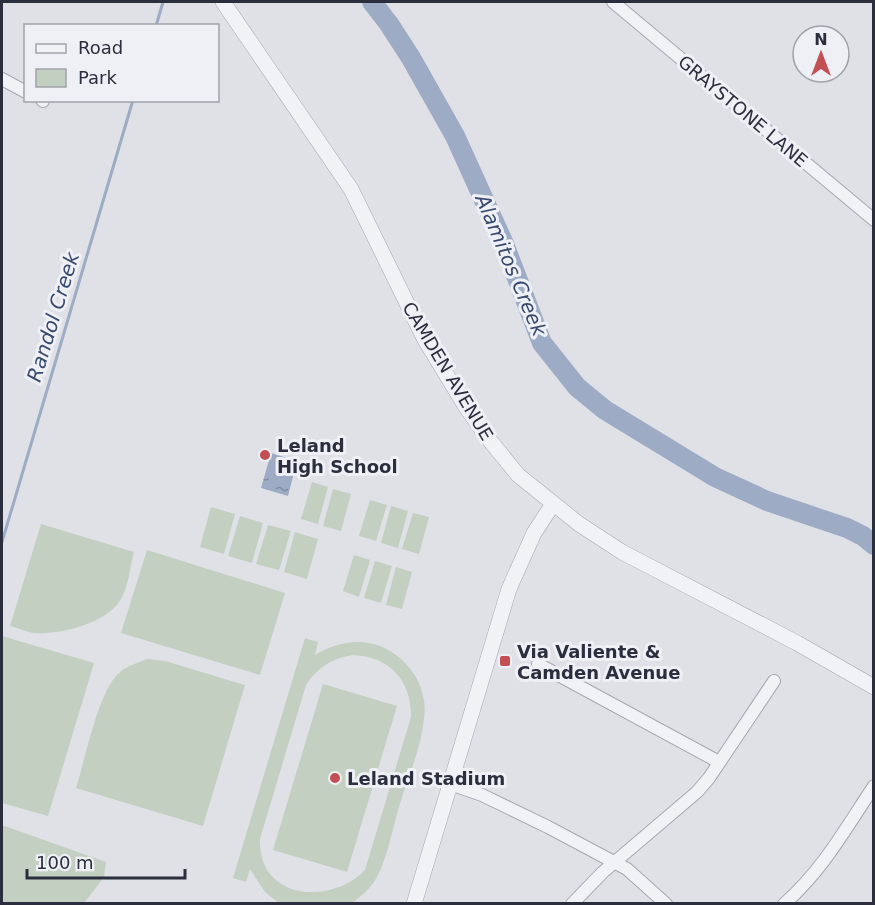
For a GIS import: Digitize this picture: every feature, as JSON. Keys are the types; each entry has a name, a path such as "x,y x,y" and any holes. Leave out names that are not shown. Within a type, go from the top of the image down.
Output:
{"street":[{"name":"CAMDEN AVENUE","path":"223,2 351,189 424,338 466,407 513,470 579,524 622,552 796,643 873,687"},
{"name":"GRAYSTONE LANE","path":"613,2 873,220"},
{"path":"2,79 24,91"},
{"path":"414,903 509,589 534,532 553,504"},
{"path":"538,664 719,762"},
{"path":"572,903 614,863 697,792 774,681"},
{"path":"450,784 482,795 627,869 666,903"},
{"path":"784,903 808,882 828,856 873,786"}],"green space":[{"path":"312,482 328,487 318,524 301,519"},
{"path":"333,489 351,494 341,531 323,526"},
{"path":"370,500 387,505 376,541 359,536"},
{"path":"391,506 408,511 398,548 381,543"},
{"path":"211,507 235,514 224,554 200,547"},
{"path":"413,513 429,517 419,554 402,549"},
{"path":"240,516 263,523 252,563 228,556"},
{"path":"41,524 134,552 122,597 116,606 97,620 71,629 46,633 33,633 10,626"},
{"path":"268,525 291,531 279,570 256,564"},
{"path":"295,532 318,539 307,579 284,572"},
{"path":"147,550 285,593 260,675 121,633"},
{"path":"354,555 370,560 359,597 343,591"},
{"path":"375,561 392,566 381,603 364,598"},
{"path":"396,567 412,572 402,609 386,605"},
{"path":"2,636 94,663 48,816 2,803"},
{"path":"305,638 318,642 315,655 330,647 363,642 380,646 402,660 418,680 424,699 424,716 417,753 387,852 372,885 352,903 279,903 265,892 250,869 246,882 233,878","holes":["345,656 366,656 387,666 403,682 410,704 411,717 365,870 351,881 334,889 317,892 299,891 284,885 271,875 263,860 260,839 306,685 320,669 332,661"]},
{"path":"147,659 165,661 245,685 203,826 76,788 98,711 111,683 124,669"},
{"name":"Leland Stadium","path":"323,684 397,706 347,872 273,850"},
{"path":"2,825 106,862 104,877 84,903 2,903"}],"water":[{"path":"271,453 297,461 288,496 261,488"}],"waterway":[{"name":"Randol Creek","path":"157,24 163,2"},
{"name":"Alamitos Creek","path":"372,2 411,58 455,136 504,244 542,343 577,387 605,410 715,477 767,501 847,528 874,545"},
{"name":"Randol Creek","path":"2,542 132,102"}],"place":[{"name":"Leland High School","path":"265,455"},
{"name":"Via Valiente & Camden Avenue","path":"505,661"},
{"name":"Leland Stadium","path":"335,778"}]}
